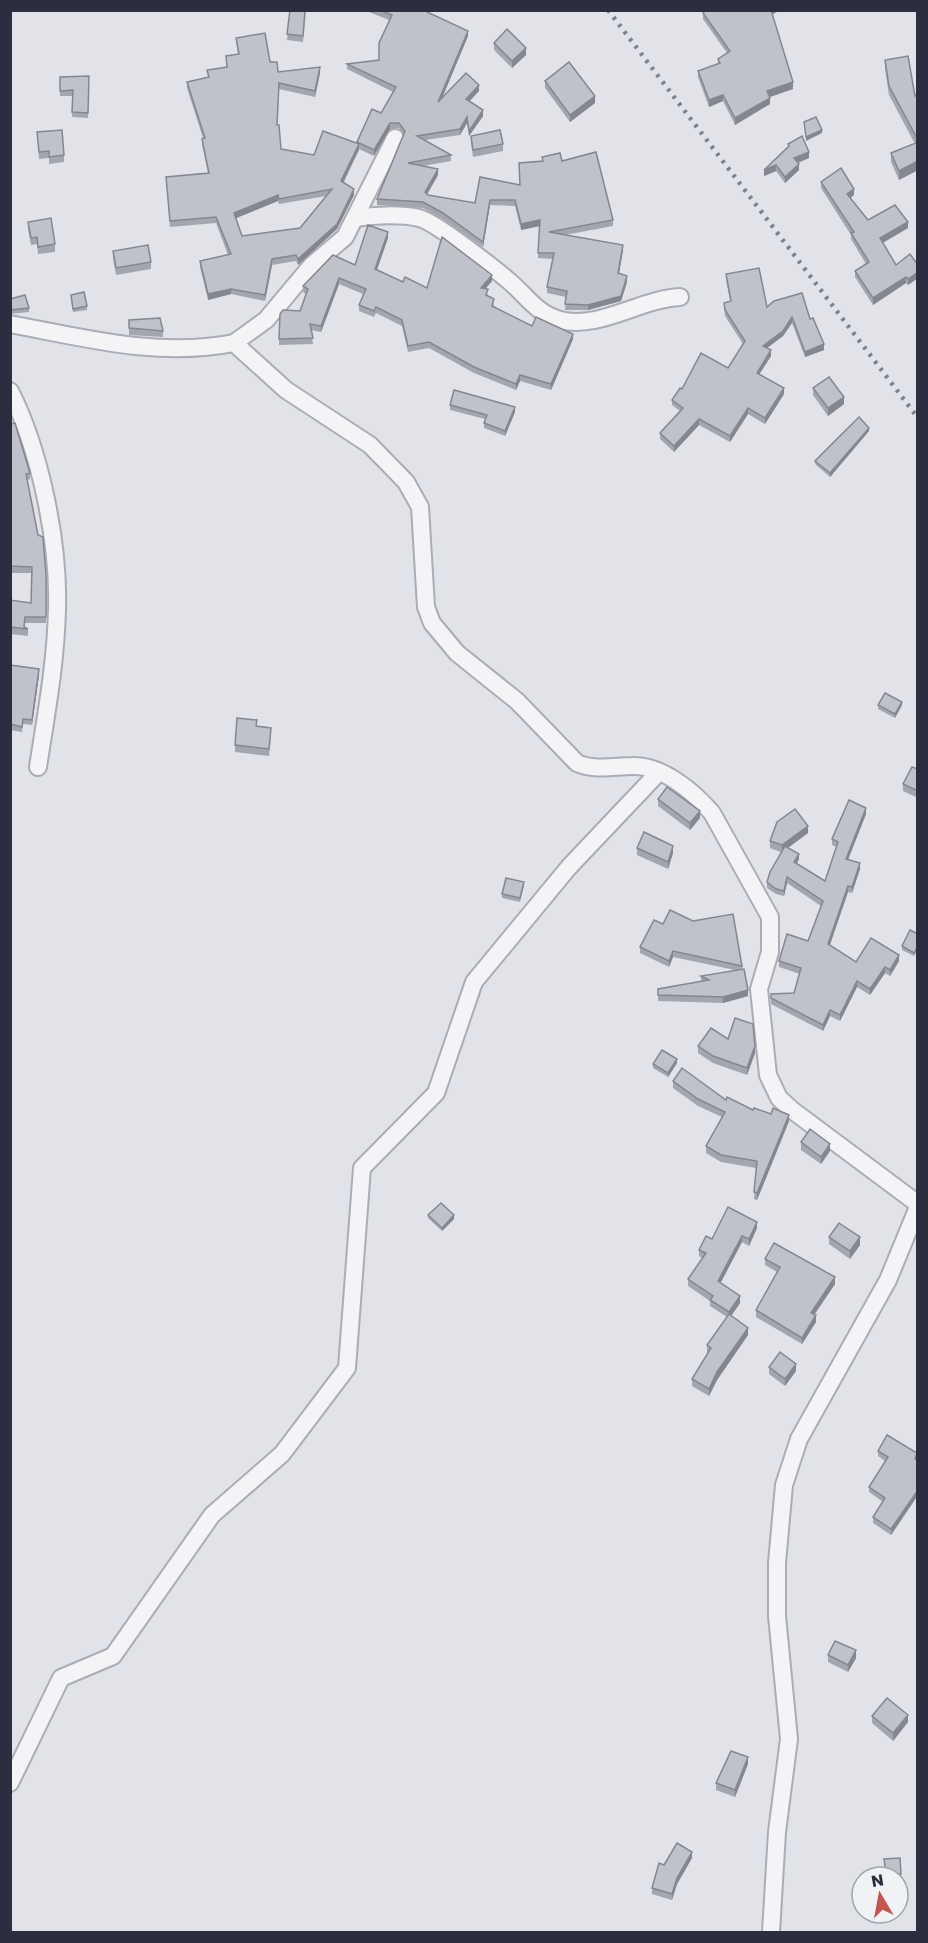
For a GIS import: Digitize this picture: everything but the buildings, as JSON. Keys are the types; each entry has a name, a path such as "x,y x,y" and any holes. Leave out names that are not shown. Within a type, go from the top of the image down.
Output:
{"street":[{"path":"10,324 144,348 203,349 234,343 266,320 312,264 338,245 356,218 395,138"},
{"path":"356,218 372,215 432,222 510,281 535,307 557,319 573,323 613,315 662,298 680,297"},
{"path":"234,343 286,390 370,445 406,482 420,507 426,607 438,632 457,653 517,701 577,763 589,767 642,766 659,772 702,802 712,813 770,917 770,952 759,989 768,1075 773,1088 792,1110 918,1206 888,1280 808,1419 784,1485 778,1552 777,1616 789,1739 777,1832 771,1932"},
{"path":"10,391 34,448 51,530 57,607 52,679 38,767"},
{"path":"10,1784 61,1678 113,1656 212,1515 282,1454 347,1368 362,1168 436,1094 474,982 569,867 659,772"}],"railway":[{"path":"608,10 918,418"}]}
